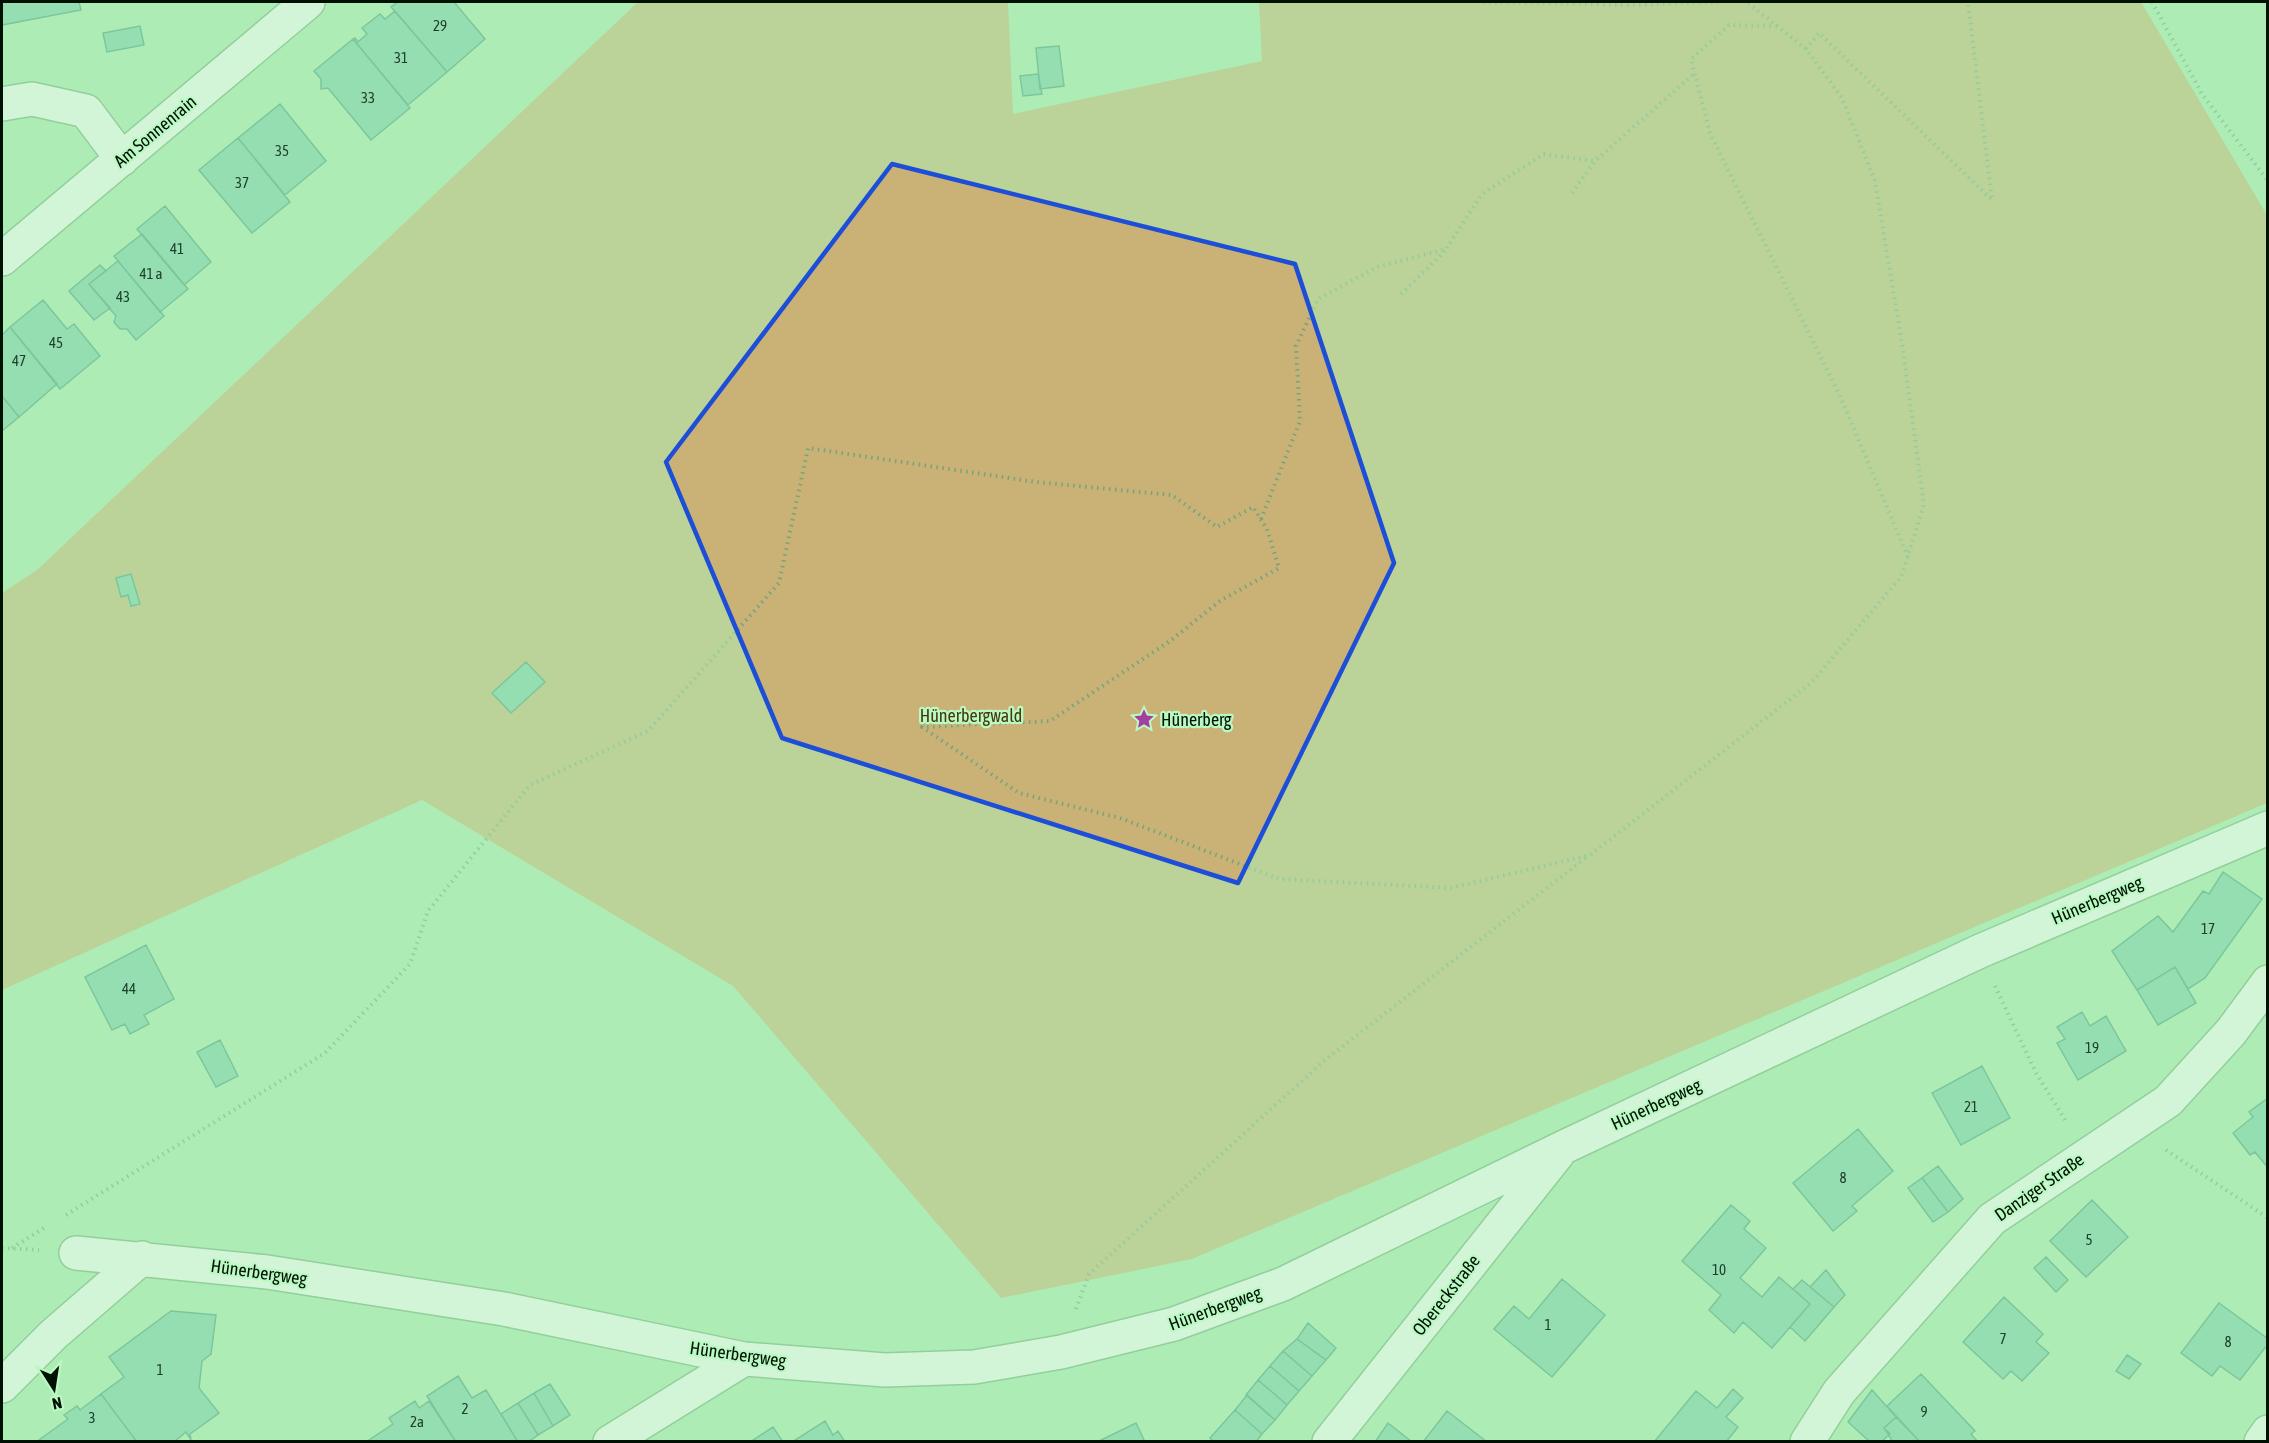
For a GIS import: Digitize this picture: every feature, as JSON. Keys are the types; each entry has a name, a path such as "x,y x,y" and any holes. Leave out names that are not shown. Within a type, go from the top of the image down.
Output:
{"street":[{"name":"Am Sonnenrain","path":"2,259 308,2"},
{"path":"2,104 32,99 86,111 122,159"},
{"name":"Hünerbergweg","path":"76,1253 267,1272 504,1309 744,1359 885,1370 974,1366 1061,1352 1174,1324 1283,1284 1562,1148 1978,952 2268,828"},
{"name":"Danziger Straße","path":"1807,1442 1839,1392 1992,1219 2168,1101 2231,1032 2268,982"},
{"name":"Obereckstraße","path":"1329,1442 1562,1148"},
{"path":"2,1386 53,1335 142,1258"},
{"path":"609,1442 744,1359"},
{"path":"2261,1442 2268,1432"}],"path":[{"path":"1483,2 1630,5 1718,2"},
{"path":"1061,1352 1089,1274 1325,1060 1811,683 1902,577 1924,506 1902,344 1875,182 1842,98 1806,49 1747,2"},
{"path":"1806,49 1819,33 1992,200 1968,2"},
{"path":"2152,2 2202,94 2268,181"},
{"path":"1778,26 1729,24 1692,59 1695,73 1710,132 1840,396 1908,557"},
{"path":"1572,193 1595,161 1695,73"},
{"path":"1401,294 1446,249 1482,194 1544,154 1595,161"},
{"path":"1261,519 1300,421 1296,346 1318,299 1377,267 1446,249"},
{"path":"62,1217 325,1053 410,964 428,911 530,785 648,731 779,583 808,448 1036,482 1172,495 1217,527 1253,507 1261,519 1267,529 1279,568 1220,601 1170,640 1050,721 922,727 1019,793 1120,818 1279,879 1451,888 1590,855"},
{"path":"1978,952 2036,1073 2086,1155"},
{"path":"2156,1143 2268,1218"},
{"path":"12,1248 52,1223"}],"highlighted area":[{"path":"892,164 1295,264 1394,563 1238,883 782,738 666,462"}],"green space":[{"name":"Hünerbergwald","path":"638,2 1008,2 1013,114 1262,61 1259,2 2141,2 2267,215 2267,803 1192,1259 1001,1298 733,986 422,800 2,990 2,593 37,570"}],"building":[{"path":"2,2 79,2 81,10 2,25"},
{"path":"398,2 454,2 485,39 447,72 391,7"},
{"path":"395,11 447,72 408,105 353,39 355,38 358,42 367,34 362,28 380,14 385,19"},
{"path":"140,26 144,45 107,52 103,33"},
{"path":"353,39 410,108 371,140 328,88 321,89 321,79 314,71"},
{"path":"1059,46 1064,86 1040,89 1036,48"},
{"path":"1038,74 1042,94 1023,96 1020,76"},
{"path":"280,104 326,161 285,195 238,138"},
{"path":"238,138 290,202 252,233 199,170"},
{"path":"165,206 211,262 184,285 137,229"},
{"path":"142,234 188,289 160,312 114,256"},
{"path":"118,261 164,316 136,340 127,329 120,329 114,322 116,316 89,284"},
{"path":"100,265 106,271 89,284 110,308 94,320 69,291"},
{"path":"43,300 67,329 74,324 100,356 60,389 10,327"},
{"path":"10,327 57,384 19,417 2,396 2,335"},
{"path":"2,396 19,417 2,431"},
{"path":"131,574 140,604 131,606 128,595 121,597 116,578"},
{"path":"526,662 545,682 511,713 492,693"},
{"path":"2223,872 2262,899 2205,978 2188,989 2175,967 2137,990 2112,951 2158,916 2173,932 2203,891 2209,894"},
{"path":"146,945 174,999 144,1015 149,1024 130,1034 125,1024 112,1030 85,977"},
{"path":"2175,967 2196,1003 2158,1025 2137,990"},
{"path":"2082,1012 2090,1026 2106,1016 2126,1051 2078,1080 2057,1043 2065,1039 2057,1027"},
{"path":"220,1040 238,1076 216,1087 197,1052"},
{"path":"1982,1066 2010,1118 1961,1145 1932,1093"},
{"path":"2268,1098 2268,1168 2255,1152 2250,1155 2233,1133 2253,1117 2249,1112"},
{"path":"1858,1129 1893,1171 1852,1206 1857,1211 1833,1231 1793,1183"},
{"path":"1938,1166 1963,1199 1948,1212 1922,1178"},
{"path":"1922,1178 1948,1212 1933,1222 1908,1188"},
{"path":"2092,1200 2128,1237 2086,1277 2050,1241"},
{"path":"1731,1205 1750,1221 1744,1229 1766,1248 1740,1278 1762,1297 1779,1277 1810,1304 1772,1348 1743,1322 1734,1333 1709,1310 1721,1295 1682,1261"},
{"path":"2046,1257 2068,1280 2056,1292 2034,1268"},
{"path":"1826,1270 1845,1295 1834,1307 1810,1287"},
{"path":"1562,1279 1605,1315 1552,1377 1494,1329 1514,1306 1529,1319"},
{"path":"1802,1280 1834,1307 1805,1341 1790,1327 1810,1304 1793,1289"},
{"path":"2004,1297 2043,1334 2036,1342 2049,1353 2022,1381 2011,1371 2003,1379 1963,1342"},
{"path":"2219,1303 2268,1339 2268,1344 2240,1380 2220,1366 2212,1376 2181,1353"},
{"path":"171,1311 216,1315 211,1354 202,1361 199,1388 219,1413 190,1434 191,1440 186,1432 174,1442 137,1442 101,1394 124,1377 109,1357"},
{"path":"1308,1323 1336,1348 1326,1360 1297,1339"},
{"path":"1297,1339 1326,1360 1312,1376 1283,1351"},
{"path":"1283,1351 1312,1376 1299,1391 1270,1366"},
{"path":"2127,1355 2141,1364 2129,1379 2116,1371"},
{"path":"1270,1366 1299,1391 1287,1405 1258,1380"},
{"path":"1921,1374 1975,1431 1971,1434 1978,1442 1920,1442 1887,1406"},
{"path":"458,1376 472,1398 486,1390 518,1442 456,1442 427,1396"},
{"path":"1258,1380 1287,1405 1275,1420 1246,1395"},
{"path":"550,1384 570,1415 553,1426 534,1393"},
{"path":"1733,1389 1743,1398 1726,1417 1738,1427 1726,1442 1654,1442 1696,1391 1717,1408"},
{"path":"1872,1390 1896,1417 1884,1428 1890,1434 1881,1442 1870,1442 1848,1422"},
{"path":"534,1393 553,1426 538,1435 518,1403"},
{"path":"101,1394 137,1442 40,1442 39,1440 68,1419 64,1415 77,1406 80,1410"},
{"path":"1247,1395 1275,1420 1262,1434 1235,1410"},
{"path":"415,1401 419,1408 429,1401 456,1442 366,1442 393,1424 389,1418"},
{"path":"518,1403 538,1435 528,1442 518,1442 501,1414"},
{"path":"1235,1410 1262,1434 1256,1442 1214,1442 1210,1438"},
{"path":"1447,1411 1487,1442 1423,1442"},
{"path":"1896,1417 1920,1442 1893,1442 1884,1428"},
{"path":"825,1421 833,1435 838,1431 845,1442 792,1442"},
{"path":"1136,1423 1145,1442 1097,1442"},
{"path":"1388,1423 1412,1442 1375,1442"},
{"path":"773,1427 783,1442 750,1442"}],"place":[{"name":"Hünerberg","path":"1144,719"}]}
